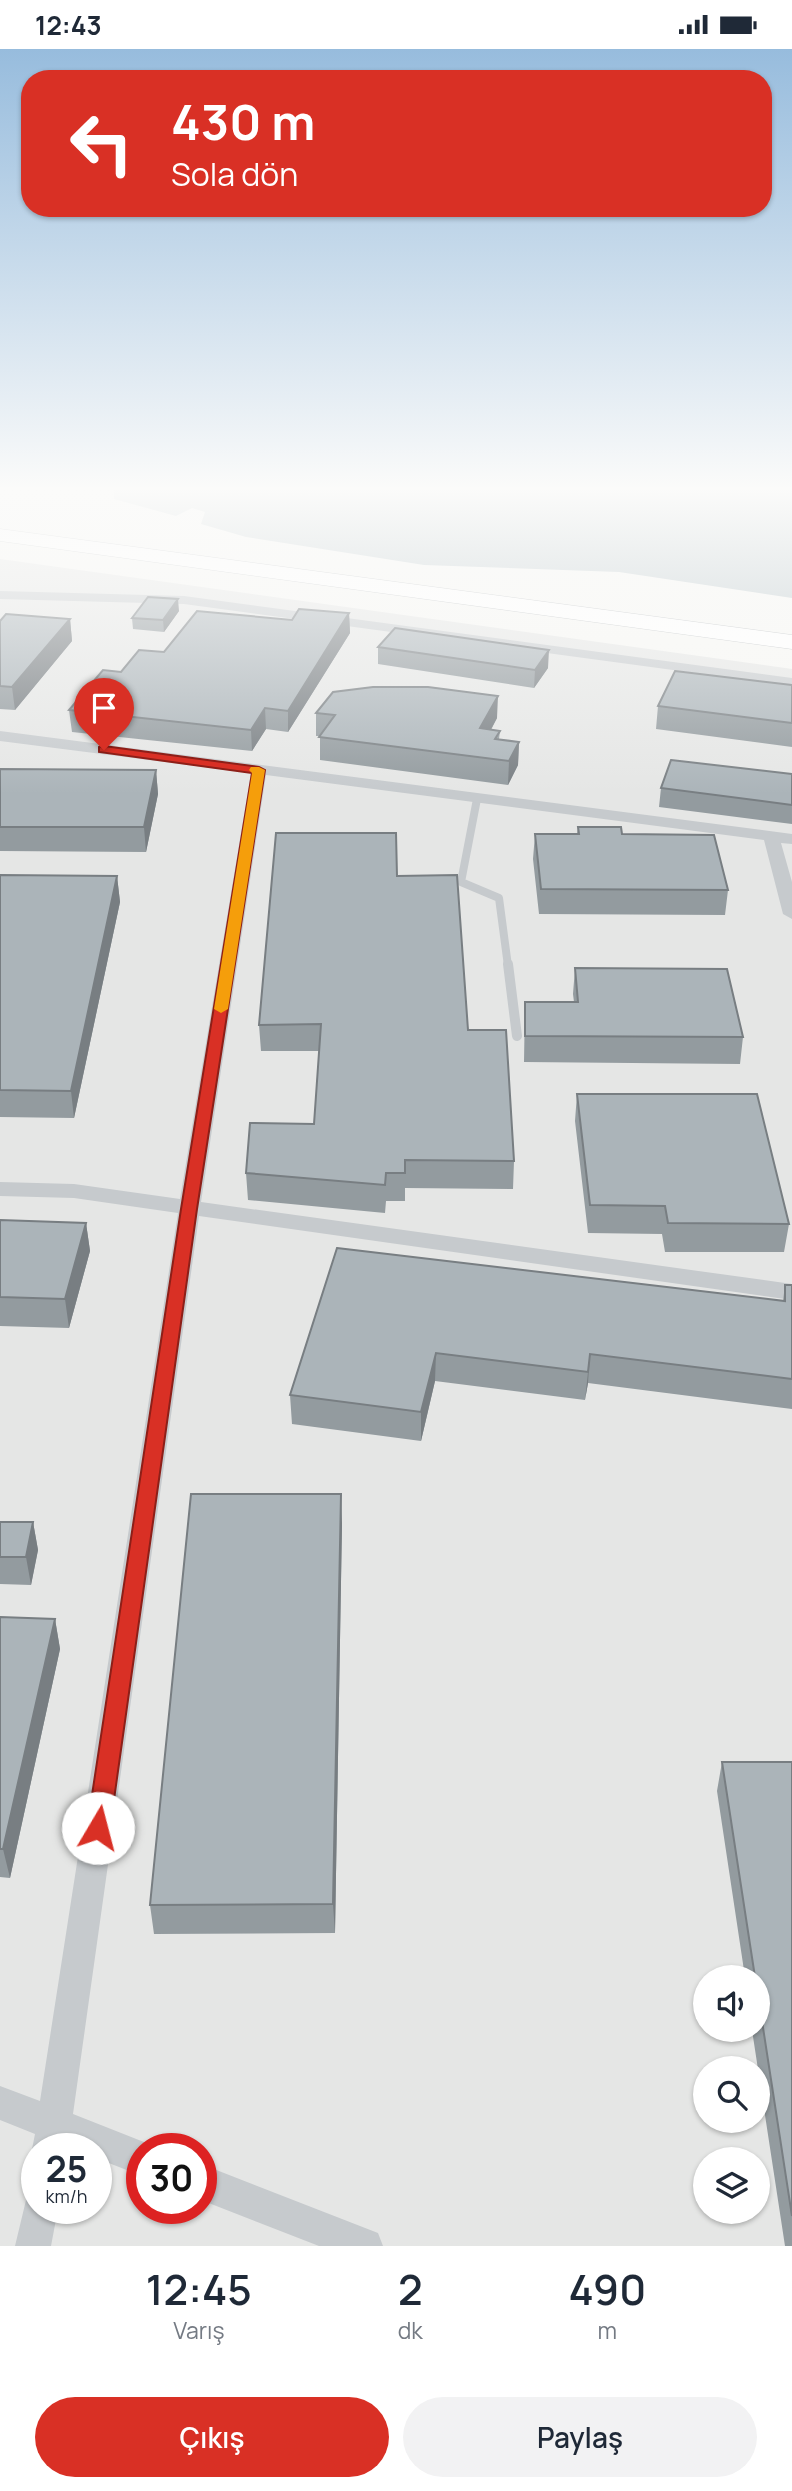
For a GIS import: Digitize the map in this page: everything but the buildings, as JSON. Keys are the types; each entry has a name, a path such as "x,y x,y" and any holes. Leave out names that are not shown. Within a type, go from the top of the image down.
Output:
{"highway":[{"path":"323,589 792,651"},
{"path":"396,589 792,642"}],"street":[{"path":"0,595 184,600 792,682"},
{"path":"0,736 792,839"},
{"path":"53,2133 189,1209 259,770"},
{"path":"771,837 792,914"},
{"path":"0,1189 74,1191 792,1291"},
{"path":"0,2103 48,2133"},
{"path":"217,2188 365,2246"},
{"path":"33,2246 37,2224"}],"lane":[{"path":"477,799 461,881 499,898 517,1036"}],"shaded area":[{"path":"0,589 213,589 792,669 792,2246 0,2246"},
{"path":"729,589 792,589 792,598"}],"slow traffic":[{"path":"221,1009 259,770 255,770"}],"route":[{"path":"98,1828 189,1209 259,770 104,750"}]}
